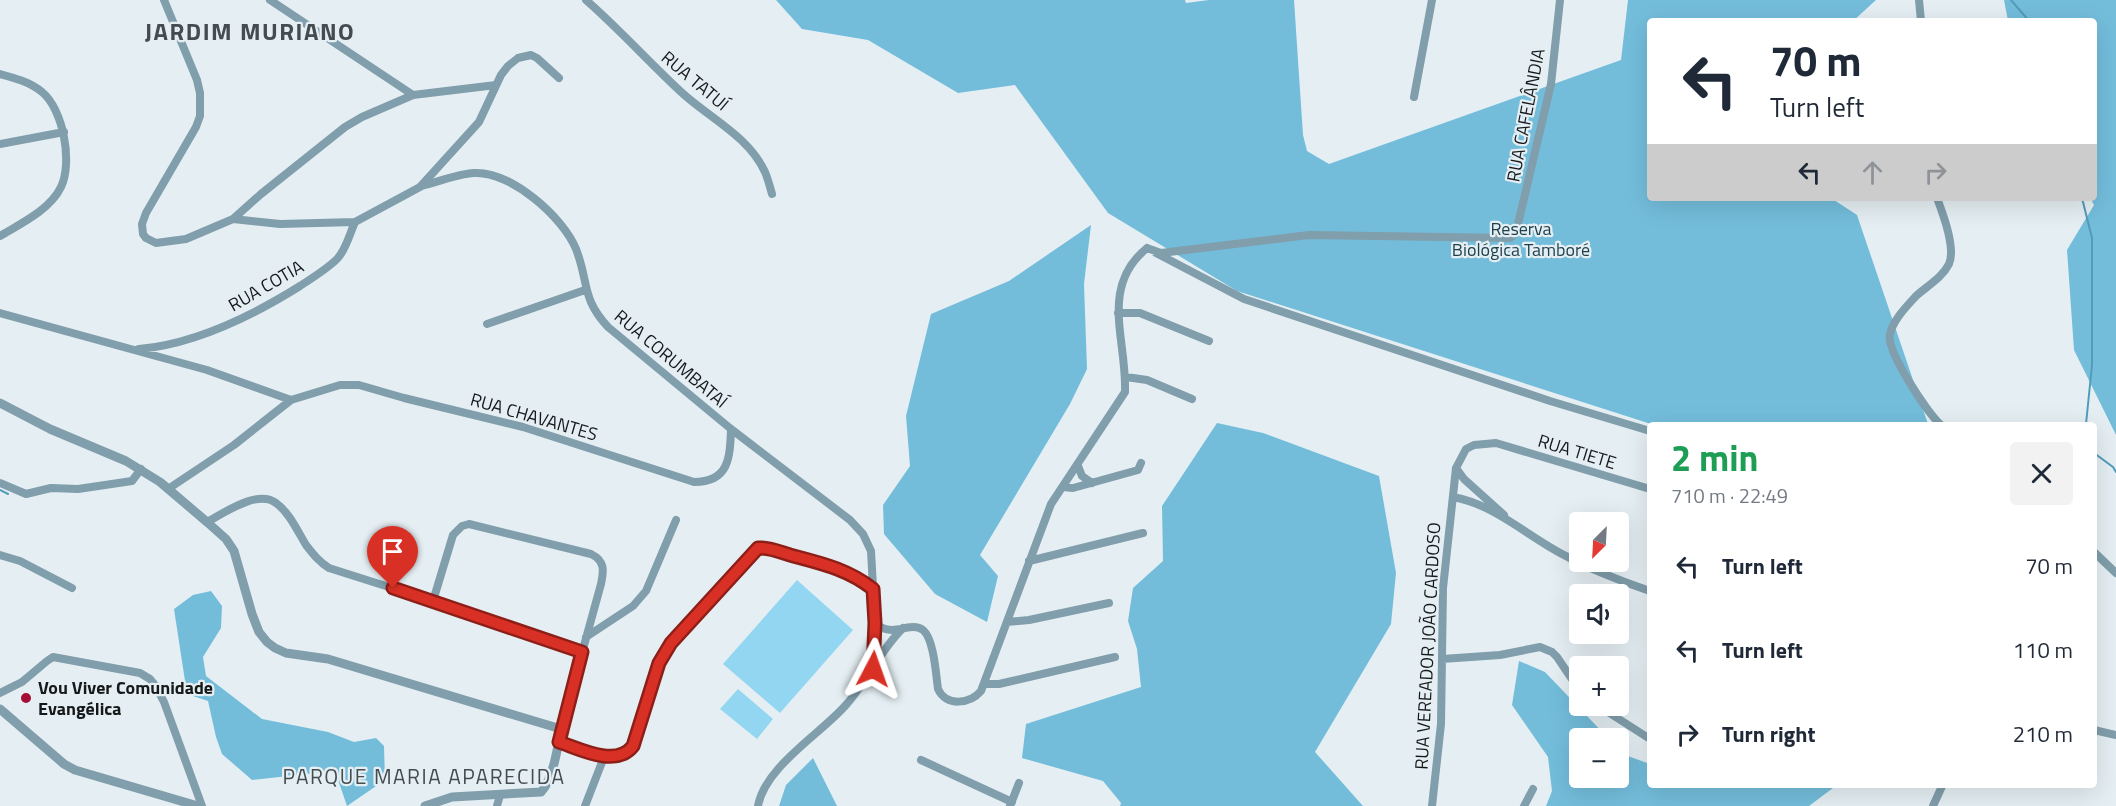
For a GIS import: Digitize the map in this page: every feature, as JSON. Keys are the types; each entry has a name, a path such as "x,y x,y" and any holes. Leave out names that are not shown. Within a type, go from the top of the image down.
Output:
{"street":[{"path":"163,0 201,93 200,116 191,137 146,213 142,224 143,234 156,243 186,239 233,219 345,127 362,117 413,95 496,85"},
{"path":"270,0 413,95"},
{"name":"RUA TATUÍ","path":"586,0 682,93 746,145 765,173 772,194"},
{"path":"1414,98 1432,0"},
{"name":"RUA CAFELÂNDIA","path":"1146,248 1161,253 1310,235 1510,238 1514,235 1518,224 1551,84 1560,0"},
{"path":"1919,0 1921,18"},
{"path":"233,219 280,224 355,222 420,186 478,122 508,66 525,55 531,55 559,78"},
{"path":"0,74 32,85 44,93 64,132 67,153 61,188 44,207 0,236"},
{"path":"0,144 64,132"},
{"name":"RUA CORUMBATAÍ","path":"420,186 476,173 495,176 519,186 569,235 581,264 585,290 592,307 608,327 731,429 850,520 863,534 871,551 875,623 873,669"},
{"path":"1938,201 1950,241 1950,263 1936,280 1907,307 1892,329 1890,340 1910,383 1938,422"},
{"name":"RUA COTIA","path":"131,349 161,347 233,323 268,306 311,279 338,258 355,222"},
{"path":"875,623 888,630 918,627 927,634 938,688 940,694 947,700 957,702 975,697 985,684 1052,504 1125,392 1126,377 1118,313 1121,285 1133,259 1146,248 1244,299 1550,401 1647,430"},
{"path":"487,324 585,290"},
{"path":"0,313 207,370 291,400"},
{"path":"1118,313 1140,313 1209,341"},
{"path":"1126,377 1147,380 1192,399"},
{"name":"RUA CHAVANTES","path":"168,489 234,445 291,400 324,388 340,385 359,385 523,427 694,482 715,479 726,466 730,458 731,429"},
{"path":"0,403 50,429 90,444 141,469 207,522 234,551 252,614 267,642 286,653 328,659 561,729"},
{"name":"RUA TIETE","path":"1456,468 1466,449 1473,445 1496,443 1647,488"},
{"path":"1063,487 1073,488 1138,470 1141,463"},
{"path":"1078,466 1082,476 1092,483"},
{"path":"1456,468 1470,485 1511,522"},
{"name":"RUA VEREADOR JOÃO CARDOSO","path":"1432,806 1440,724 1443,588 1456,468"},
{"path":"0,483 26,495 51,488 78,489 132,481 141,469"},
{"path":"1453,497 1469,501 1511,522 1564,555 1647,590"},
{"path":"207,522 241,503 266,498 272,500 277,503 323,565 433,600 582,652"},
{"path":"586,637 640,600 652,581 676,520"},
{"path":"425,806 452,797 541,792 545,788 603,576 603,566 601,561 591,554 476,525 462,526 453,535 433,600"},
{"path":"1029,561 1143,533"},
{"path":"559,742 604,756 629,752 633,746 659,663 665,652 758,548 774,550 834,567 861,579 873,589"},
{"path":"0,555 27,565 72,588"},
{"path":"2097,555 2116,573"},
{"path":"1007,622 1029,620 1109,603"},
{"path":"758,806 764,787 774,773 845,706 903,628"},
{"path":"1442,659 1500,655 1540,647 1552,652 1569,675"},
{"path":"0,693 22,682 46,660 53,657 140,673 155,684 164,702 200,806"},
{"path":"985,684 999,684 1115,657"},
{"path":"0,710 64,764 75,770 200,806"},
{"path":"1614,716 1647,737"},
{"path":"2097,731 2116,735"},
{"path":"585,806 604,756"},
{"path":"921,759 1011,804 1019,783"},
{"path":"1934,806 1941,788"},
{"path":"1524,806 1533,789"},
{"path":"497,806 500,795"}],"shaded area":[{"path":"797,580 853,630 780,713 723,664"},
{"path":"738,689 773,719 757,739 720,709"}],"green space":[{"name":"Reserva Biológica Tamboré","path":"776,0 1185,0 1186,3 1209,0 1294,0 1303,135 1307,151 1329,164 1621,60 1628,0 1876,0 1856,18 1647,18 1647,201 1836,201 1857,215 1927,422 1647,423 1237,291 1108,213 1015,85 958,93 868,40 802,29"},
{"path":"2004,0 2116,0 2116,435 2074,350 2067,250 2094,205 2092,201 2097,201 2097,18 2007,18"},
{"path":"1091,225 1084,284 1087,369 1070,404 980,555 998,576 987,622 935,594 884,534 883,505 910,466 906,416 931,314 1009,281"},
{"path":"1217,423 1263,433 1379,476 1396,573 1391,624 1315,752 1363,806 1120,806 1121,803 1103,781 1022,758 1026,724 1141,687 1137,649 1128,621 1133,588 1163,561 1162,506"},
{"path":"211,591 222,606 221,628 203,657 206,676 262,719 328,732 354,742 376,738 384,746 385,780 347,806 335,771 252,780 222,754 208,701 187,694 174,609 193,595"},
{"path":"1519,661 1545,672 1569,697 1569,716 1587,716 1598,728 1569,728 1569,788 1629,788 1629,756 1647,763 1647,788 1833,788 1809,806 1546,806 1552,791 1548,757 1512,705"},
{"path":"813,758 837,806 779,806 786,785"}],"waterway":[{"path":"2011,0 2026,18"},
{"path":"2083,201 2092,238 2092,365 2086,422"},
{"path":"2097,455 2116,472"},
{"path":"0,490 8,494"}],"place":[{"name":"Vou Viver Comunidade Evangélica","path":"26,698"}],"district":[{"name":"JARDIM MURIANO","path":"250,32"},
{"name":"PARQUE MARIA APARECIDA","path":"424,777"}],"route":[{"path":"393,588 582,652 559,742 604,756 612,757 629,752 636,740 659,663 665,652 758,548 774,550 834,567 861,579 873,589 875,623 873,669"}]}
